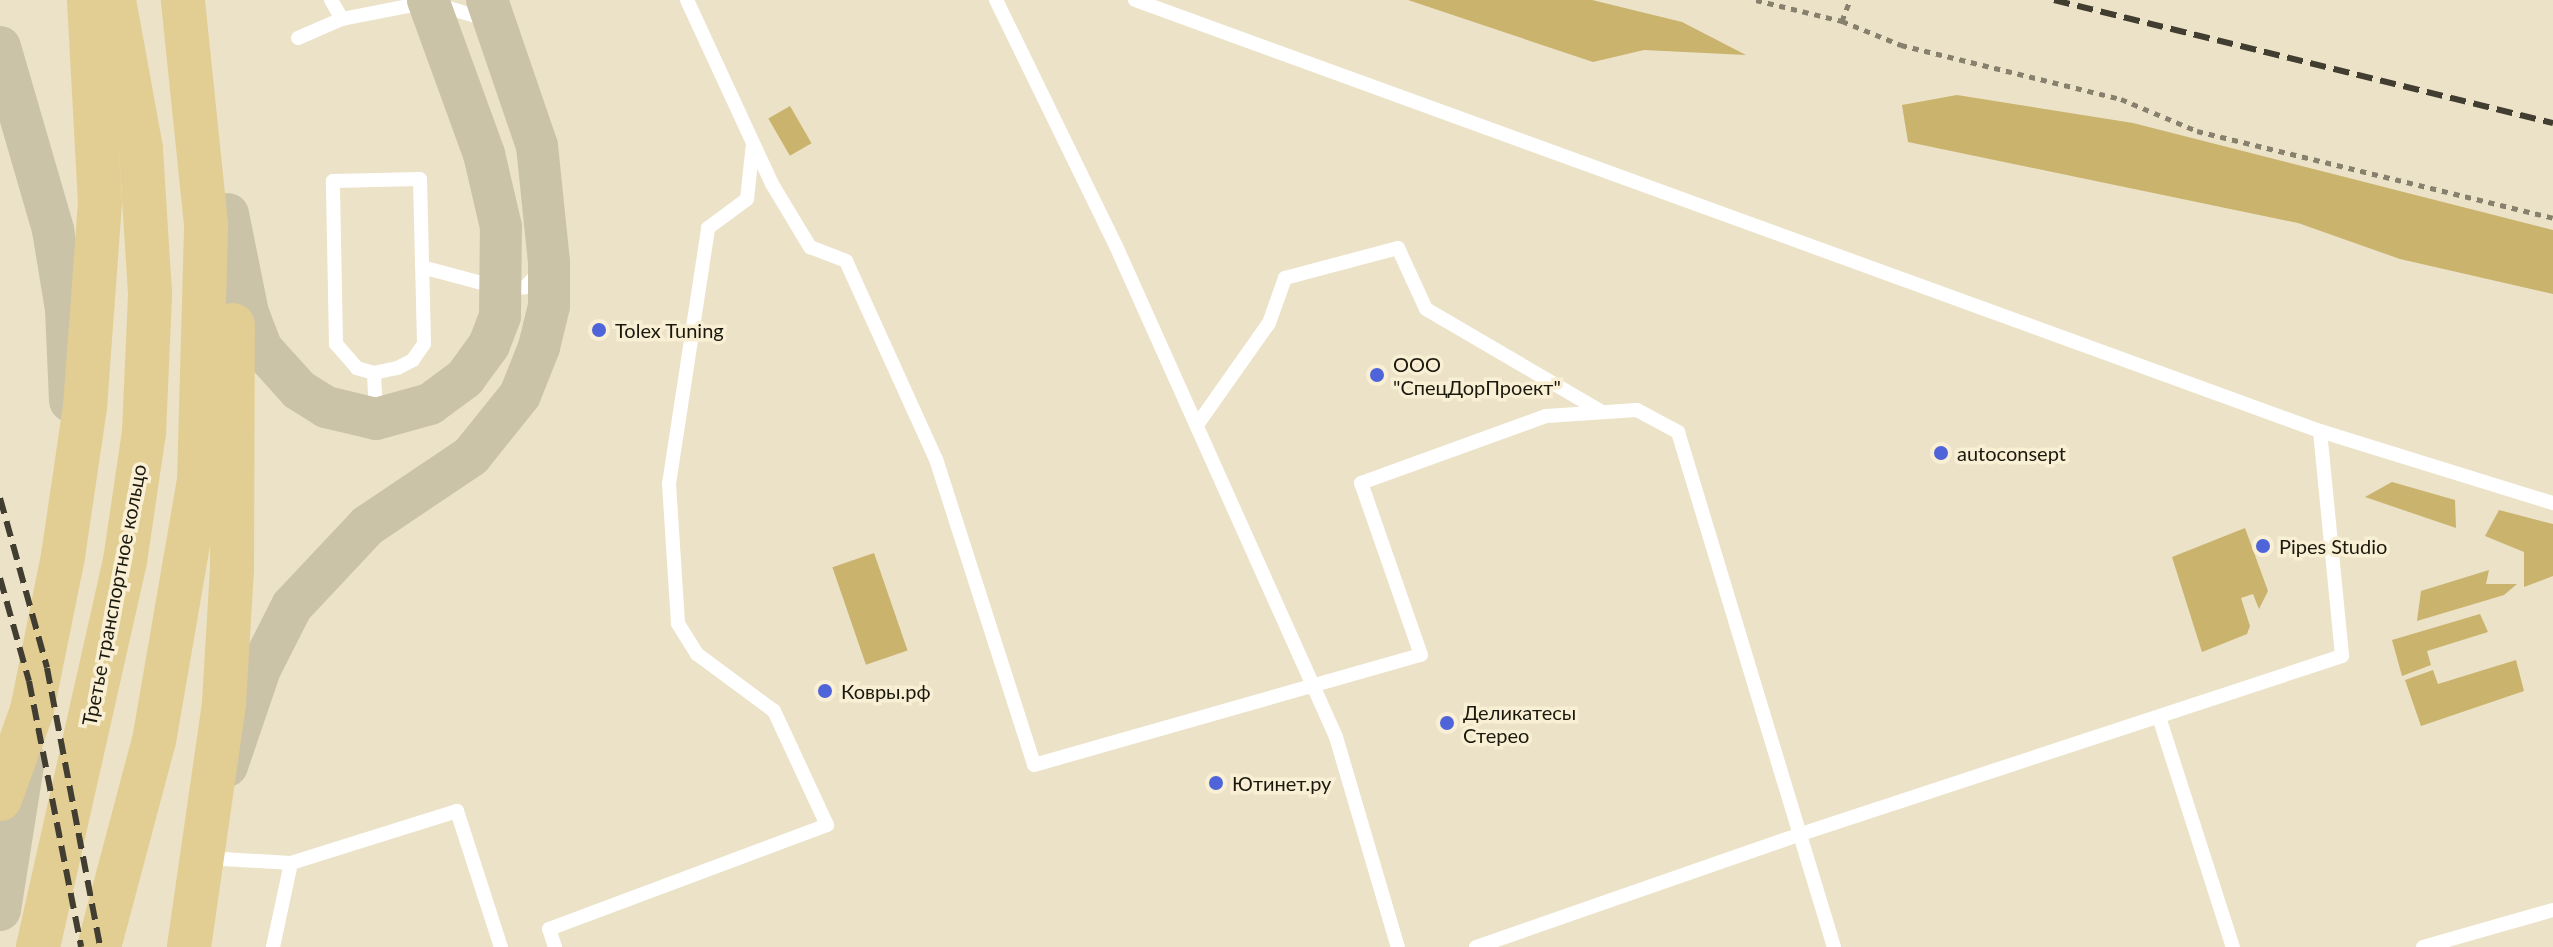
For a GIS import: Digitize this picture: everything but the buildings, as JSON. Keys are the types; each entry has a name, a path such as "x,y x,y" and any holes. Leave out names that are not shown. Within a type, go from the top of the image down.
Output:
{"main road":[{"path":"0,910 32,710 63,556 85,407 100,203 89,0"},
{"name":"Третье транспортное кольцо","path":"38,947 122,577 144,433 150,293 141,149 114,0"},
{"path":"173,947 260,669 292,606 367,526 471,456 520,395 549,306 549,262 537,146 487,0"},
{"path":"185,9 248,313 262,349 308,395 352,417 376,419 430,404 465,378 489,345 504,289 501,227 484,154 428,1"},
{"path":"99,947 154,741 199,481 206,224 185,9"},
{"path":"0,47 53,230 66,309 70,395 63,556"},
{"path":"189,947 224,703 232,568 234,358 228,214"},
{"path":"0,799 32,710"}],"lane":[{"path":"331,0 342,19"},
{"path":"687,0 754,144 810,247 846,261 904,388 936,459 1034,765 1315,689 1421,655 1361,483 1546,416 1637,410 1678,432 1834,947"},
{"path":"996,0 1197,425 1336,737 1398,947"},
{"path":"1135,0 2320,431 2553,503"},
{"path":"298,38 342,19 428,1 487,19 504,45"},
{"path":"555,947 549,929 827,825 774,711 697,654 678,623 669,484 708,228 747,199 754,144"},
{"path":"420,179 422,267 424,344 413,360 374,373 357,368 336,344 333,181 420,179"},
{"path":"1197,425 1269,323 1285,278 1398,248 1426,309 1602,412"},
{"path":"422,267 504,289 525,287 549,262"},
{"path":"374,373 376,419"},
{"path":"1476,947 1798,835 2342,656 2320,431"},
{"path":"2159,717 2233,947"},
{"path":"202,850 291,863 457,811 501,947"},
{"path":"273,947 291,863"},
{"path":"2423,947 2553,910"}],"path":[{"path":"1756,0 1842,21 1901,45 2121,99 2197,131 2553,218"},
{"path":"1842,21 1850,0"}],"shaded area":[{"path":"1408,0 1592,0 1682,22 1746,55 1644,50 1593,62"},
{"path":"1957,95 2133,123 2553,230 2553,294 2400,259 2298,223 1908,142 1902,105"},
{"path":"790,106 812,143 790,156 768,118"},
{"path":"2392,482 2455,500 2456,528 2365,497"},
{"path":"2499,510 2553,524 2553,576 2524,587 2524,552 2485,536"},
{"path":"2245,528 2268,591 2259,609 2253,594 2241,598 2250,626 2247,634 2202,652 2172,557"},
{"path":"874,553 908,650 866,665 832,567"},
{"path":"2489,570 2486,584 2517,584 2504,595 2417,621 2421,591"},
{"path":"2480,614 2488,632 2427,651 2431,665 2402,676 2392,640"},
{"path":"2516,660 2524,691 2421,726 2405,680 2433,670 2438,684"}],"railway":[{"path":"2054,0 2553,123"},
{"path":"0,498 47,668 100,947"},
{"path":"0,578 29,681 81,947"}],"place":[{"name":"Tolex Tuning","path":"599,330"},
{"name":"ООО \"СпецДорПроект\"","path":"1377,375"},
{"name":"autoconsept","path":"1941,453"},
{"name":"Pipes Studio","path":"2263,546"},
{"name":"Ковры.рф","path":"825,691"},
{"name":"Деликатесы Стерео","path":"1447,723"},
{"name":"Ютинет.ру","path":"1216,783"}]}
